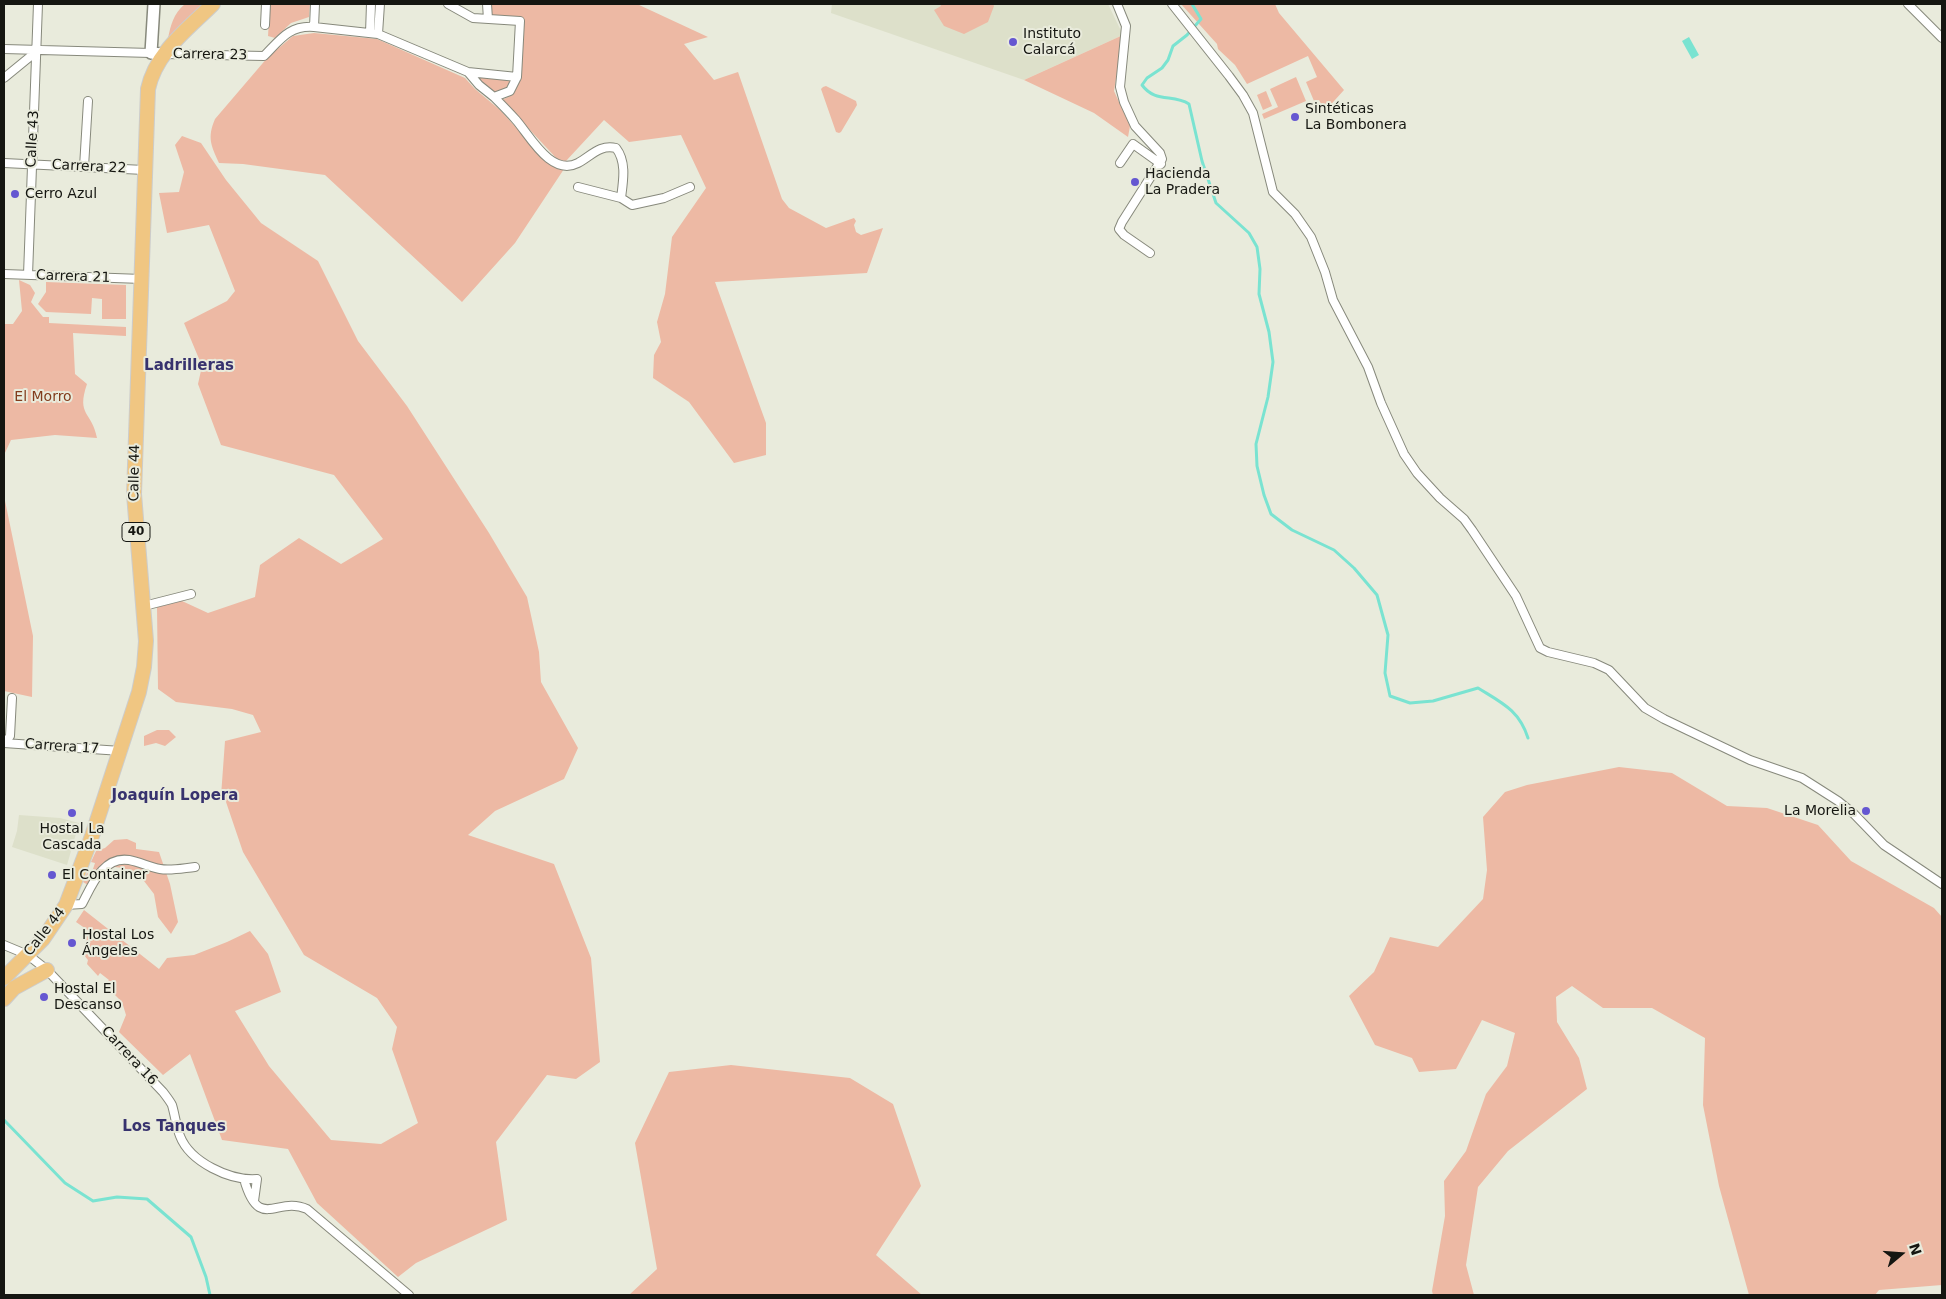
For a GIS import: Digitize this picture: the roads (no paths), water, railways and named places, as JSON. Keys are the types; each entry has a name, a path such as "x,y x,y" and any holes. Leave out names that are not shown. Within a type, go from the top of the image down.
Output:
{"highway":[{"name":"40","path":"157,54 214,4"},
{"name":"Calle 44","path":"4,978 52,928 66,905 92,836 143,677 146,641 136,537 134,494 148,89 157,54"},
{"path":"4,1000 14,988 47,970"}],"main road":[{"name":"Calle 44","path":"154,4 157,54"}],"street":[{"name":"Calle 43","path":"28,275 38,4"},
{"path":"265,25 266,4"},
{"path":"314,27 315,4"},
{"path":"370,33 371,4"},
{"path":"378,34 380,4"},
{"path":"448,4 473,18 520,21 517,77 510,91 494,97"},
{"path":"488,4 488,19"},
{"path":"1117,4 1126,26 1120,87 1124,102 1136,126 1162,156 1161,164 1119,229 1124,236 1150,252"},
{"path":"1172,4 1243,95 1252,113 1274,192 1295,214 1311,237 1325,272 1333,300 1368,367 1381,403 1404,454 1440,498 1464,519 1472,530 1516,596 1540,648 1548,652 1594,663 1609,670 1645,708 1664,719 1750,760 1802,778 1838,801 1884,844 1942,884"},
{"path":"1908,4 1942,38"},
{"name":"Carrera 23","path":"4,49 264,56 292,29 303,26 378,34 468,72 517,77"},
{"path":"4,78 37,51"},
{"path":"468,72 479,85 516,119 546,157 555,163 571,166 603,147 616,148 621,153 623,162 621,198"},
{"path":"84,167 88,101"},
{"path":"1120,163 1133,144 1161,164"},
{"name":"Carrera 22","path":"4,163 144,170"},
{"path":"578,187 621,198 632,205 664,198 690,187"},
{"name":"Carrera 21","path":"4,274 142,279"},
{"path":"144,606 191,594"},
{"path":"5,743 10,736 12,698"},
{"name":"Carrera 17","path":"5,743 120,751"},
{"path":"66,905 82,904 93,884 111,862 129,860 161,869 195,867"},
{"name":"Carrera 16","path":"4,945 28,954 47,970 163,1092 172,1105 180,1137 193,1156 218,1170 244,1179 257,1179 254,1201"},
{"path":"244,1179 247,1191 258,1206 266,1211 291,1206 307,1208 409,1295"}],"water":[{"path":"1689,37 1699,55 1692,59 1682,41"}],"waterway":[{"path":"1192,4 1201,19 1187,35 1173,46 1168,60 1162,68 1147,78 1142,85 1153,94 1177,99 1189,104 1202,161 1216,203 1249,233 1257,247 1260,269 1259,294 1269,332 1273,362 1268,397 1256,444 1257,466 1271,514 1292,530 1334,550 1354,568 1377,595 1388,635 1385,673 1390,696 1410,703 1433,701 1478,688 1509,708 1520,720 1528,738"},
{"path":"4,1120 65,1183 93,1201 117,1197 147,1199 191,1237 206,1277 210,1295"}],"place":[{"name":"Instituto Calarcá","path":"1013,42"},
{"name":"Sintéticas La Bombonera","path":"1295,117"},
{"name":"Hacienda La Pradera","path":"1135,182"},
{"name":"Cerro Azul","path":"15,194"},
{"name":"La Morelia","path":"1866,811"},
{"name":"Hostal La Cascada","path":"72,813"},
{"name":"El Container","path":"52,875"},
{"name":"Hostal Los Ángeles","path":"72,943"},
{"name":"Hostal El Descanso","path":"44,997"}],"district":[{"name":"Ladrilleras","path":"189,366"},
{"name":"Joaquín Lopera","path":"175,796"},
{"name":"Los Tanques","path":"174,1127"}],"park label":[{"name":"El Morro","path":"43,397"}]}
